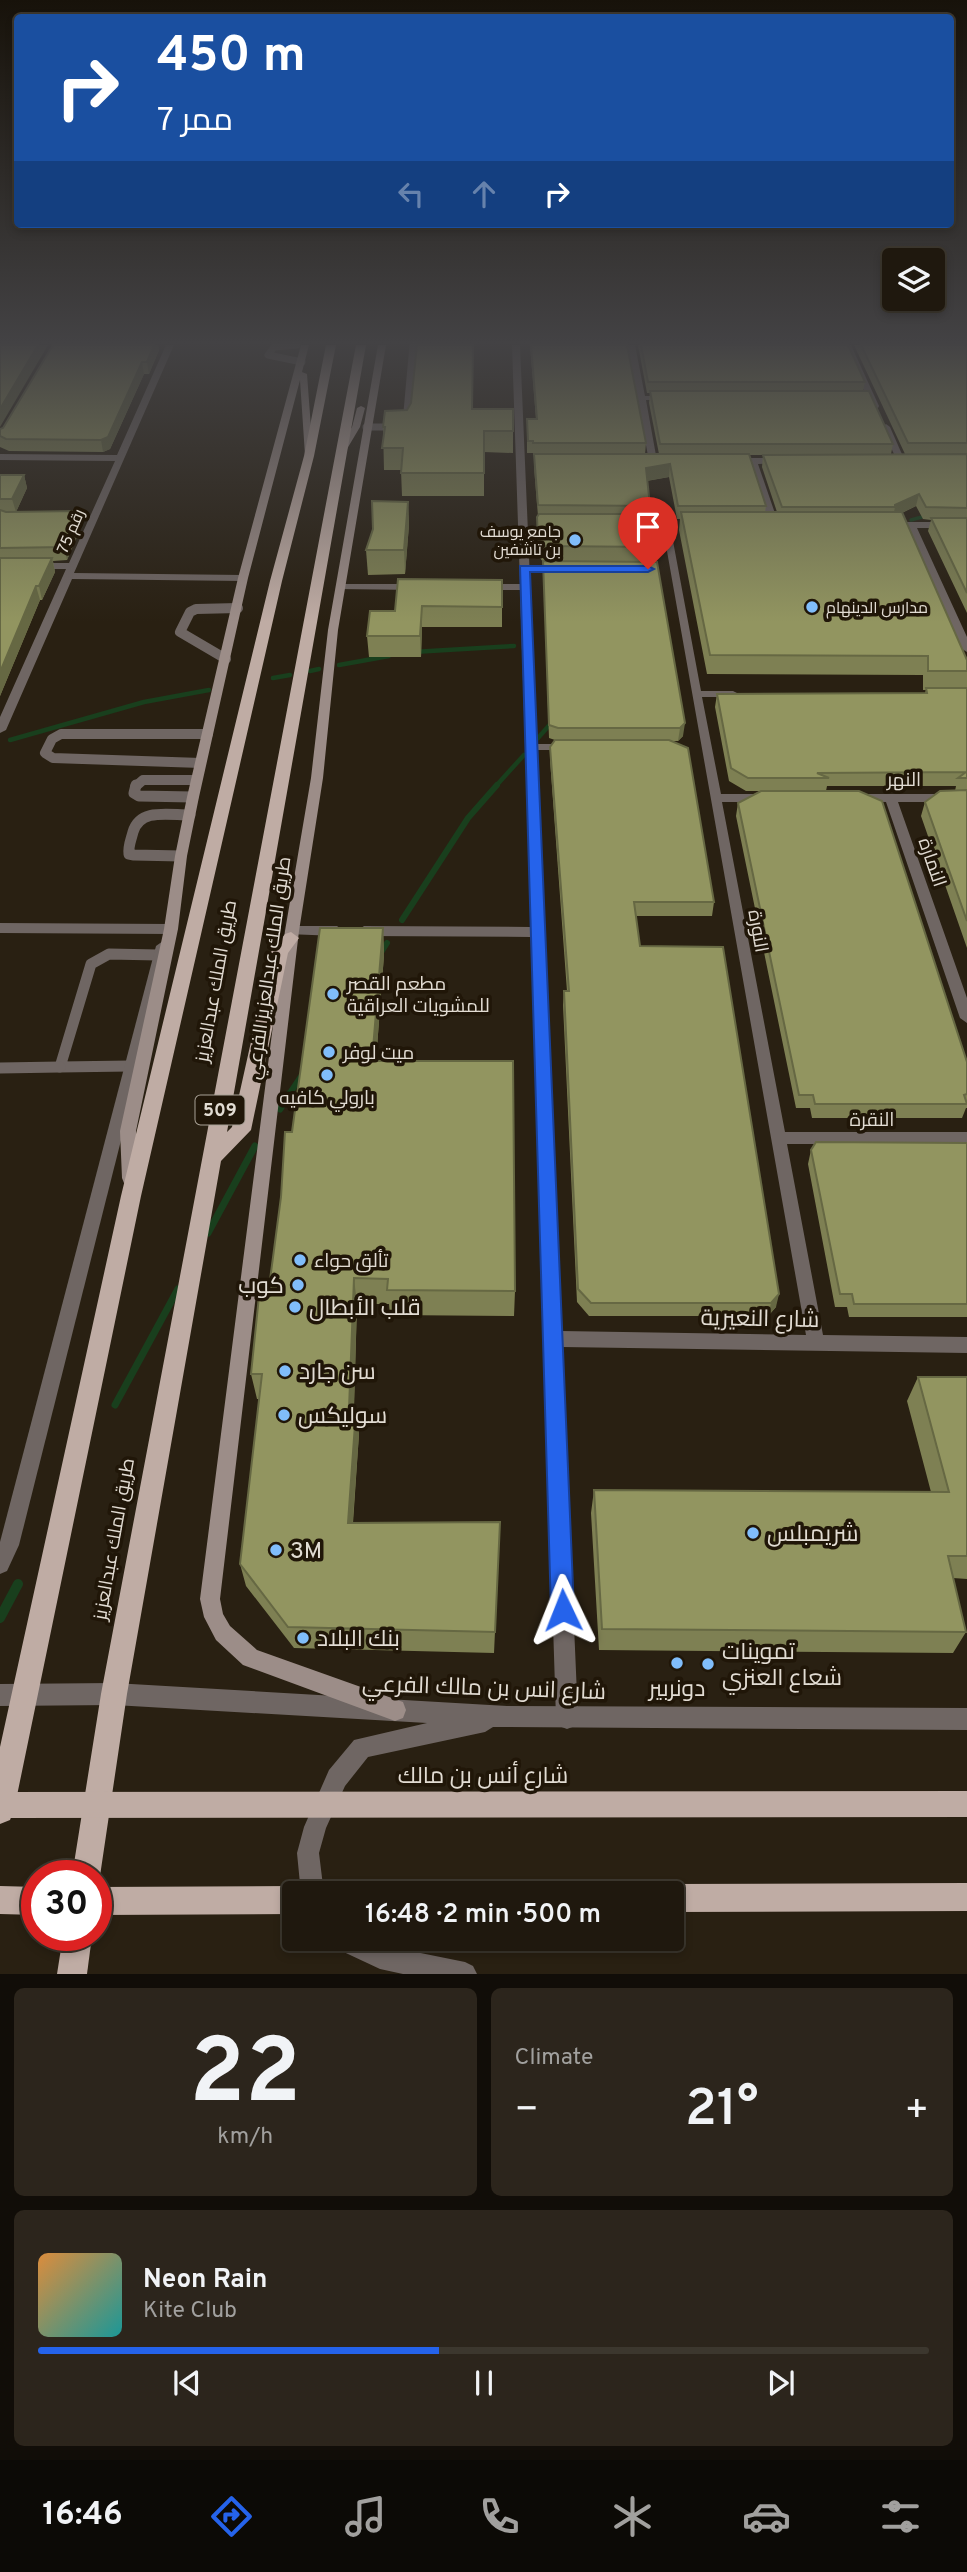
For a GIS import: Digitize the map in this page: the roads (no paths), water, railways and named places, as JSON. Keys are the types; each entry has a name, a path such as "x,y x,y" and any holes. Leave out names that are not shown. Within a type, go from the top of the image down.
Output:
{"main road":[{"path":"131,1196 128,1131 171,929 181,856 243,578 281,437"},
{"path":"308,437 309,456"},
{"name":"طريق الملك عبدالعزيز","path":"0,1807 131,1196 276,581 313,437"},
{"name":"طريق الملك عبدالعزيز","path":"88,1860 114,1694 343,437"},
{"path":"340,454 350,437"},
{"name":"طريق الملك عبدالعزيز الفرعي","path":"364,437 334,630 317,778 291,934 210,1599 214,1617 223,1633 250,1657 395,1710"},
{"path":"212,1158 242,1130 280,952 291,934"},
{"name":"شارع أنس بن مالك","path":"0,1807 967,1804"},
{"path":"684,1898 967,1897"},
{"path":"0,1900 21,1901"},
{"path":"112,1901 282,1900"},
{"path":"72,1973 76,1951"}],"street":[{"name":"رقم 75","path":"0,730 131,437"},
{"path":"526,437 531,568 525,587 567,1718"},
{"path":"648,437 653,461"},
{"path":"890,437 901,461"},
{"path":"0,457 122,458"},
{"path":"639,461 665,461"},
{"path":"728,461 793,461"},
{"path":"753,461 774,525"},
{"path":"888,461 915,461"},
{"path":"79,518 93,518"},
{"name":"النورة","path":"665,525 666,569 696,694 699,748 715,798 816,1343"},
{"path":"760,525 787,525"},
{"path":"870,525 967,525"},
{"path":"911,525 967,649"},
{"path":"0,566 243,578"},
{"path":"341,587 433,587"},
{"path":"472,587 525,587"},
{"path":"696,694 750,695"},
{"path":"531,747 585,747"},
{"path":"715,798 783,798"},
{"name":"النهر","path":"837,798 967,798"},
{"name":"النمارة","path":"891,798 967,1018"},
{"path":"0,928 171,929 159,955 9,1545 0,1564"},
{"path":"291,934 538,932"},
{"name":"النقرة","path":"778,1138 967,1138"},
{"name":"شارع النعيرية","path":"553,1339 967,1345"},
{"name":"شارع انس بن مالك الفرعي","path":"0,1695 114,1694 507,1717 967,1719"},
{"path":"311,1881 308,1853 315,1827 338,1779 362,1748 507,1717"},
{"path":"367,1951 380,1957 465,1973"}],"lane":[{"path":"226,659 180,632 190,612 196,609 238,608"},
{"path":"201,763 53,758 45,753 52,739 61,734 208,734"},
{"path":"193,797 139,796 134,793 136,783 143,779 197,780"},
{"path":"181,856 134,855 128,854 128,849 136,822 144,816 190,815"},
{"path":"60,1066 91,964 109,954 159,955"},
{"path":"0,1068 130,1066"}],"waterway":[{"path":"911,520 929,515"},
{"path":"413,652 514,646"},
{"path":"339,665 389,656"},
{"path":"310,671 319,669"},
{"path":"273,678 290,675"},
{"path":"10,740 144,702 209,690"},
{"path":"538,738 553,721"},
{"path":"495,787 524,755"},
{"path":"402,920 468,818 497,785"},
{"path":"380,954 387,943"},
{"path":"288,1096 304,1072"},
{"path":"280,1109 289,1094"},
{"path":"208,1233 255,1146"},
{"path":"115,1405 178,1289"},
{"path":"0,1618 18,1584"}],"place":[{"name":"جامع يوسف بن تاشفين","path":"575,540"},
{"name":"مدارس الدينهام","path":"812,607"},
{"name":"مطعم القصر للمشويات العراقية","path":"333,994"},
{"name":"ميت لوفر","path":"329,1052"},
{"name":"بارولي كافيه","path":"327,1075"},
{"name":"تألق حواء","path":"300,1260"},
{"name":"كوب","path":"298,1285"},
{"name":"قلب الأبطال","path":"295,1307"},
{"name":"سن جارد","path":"285,1371"},
{"name":"سوليكس","path":"284,1415"},
{"name":"شريمبلس","path":"753,1533"},
{"name":"3M","path":"276,1550"},
{"name":"بنك البلاد","path":"303,1638"},
{"name":"دونربير","path":"677,1663"},
{"name":"تموينات شعاع العنزي","path":"708,1664"}]}
